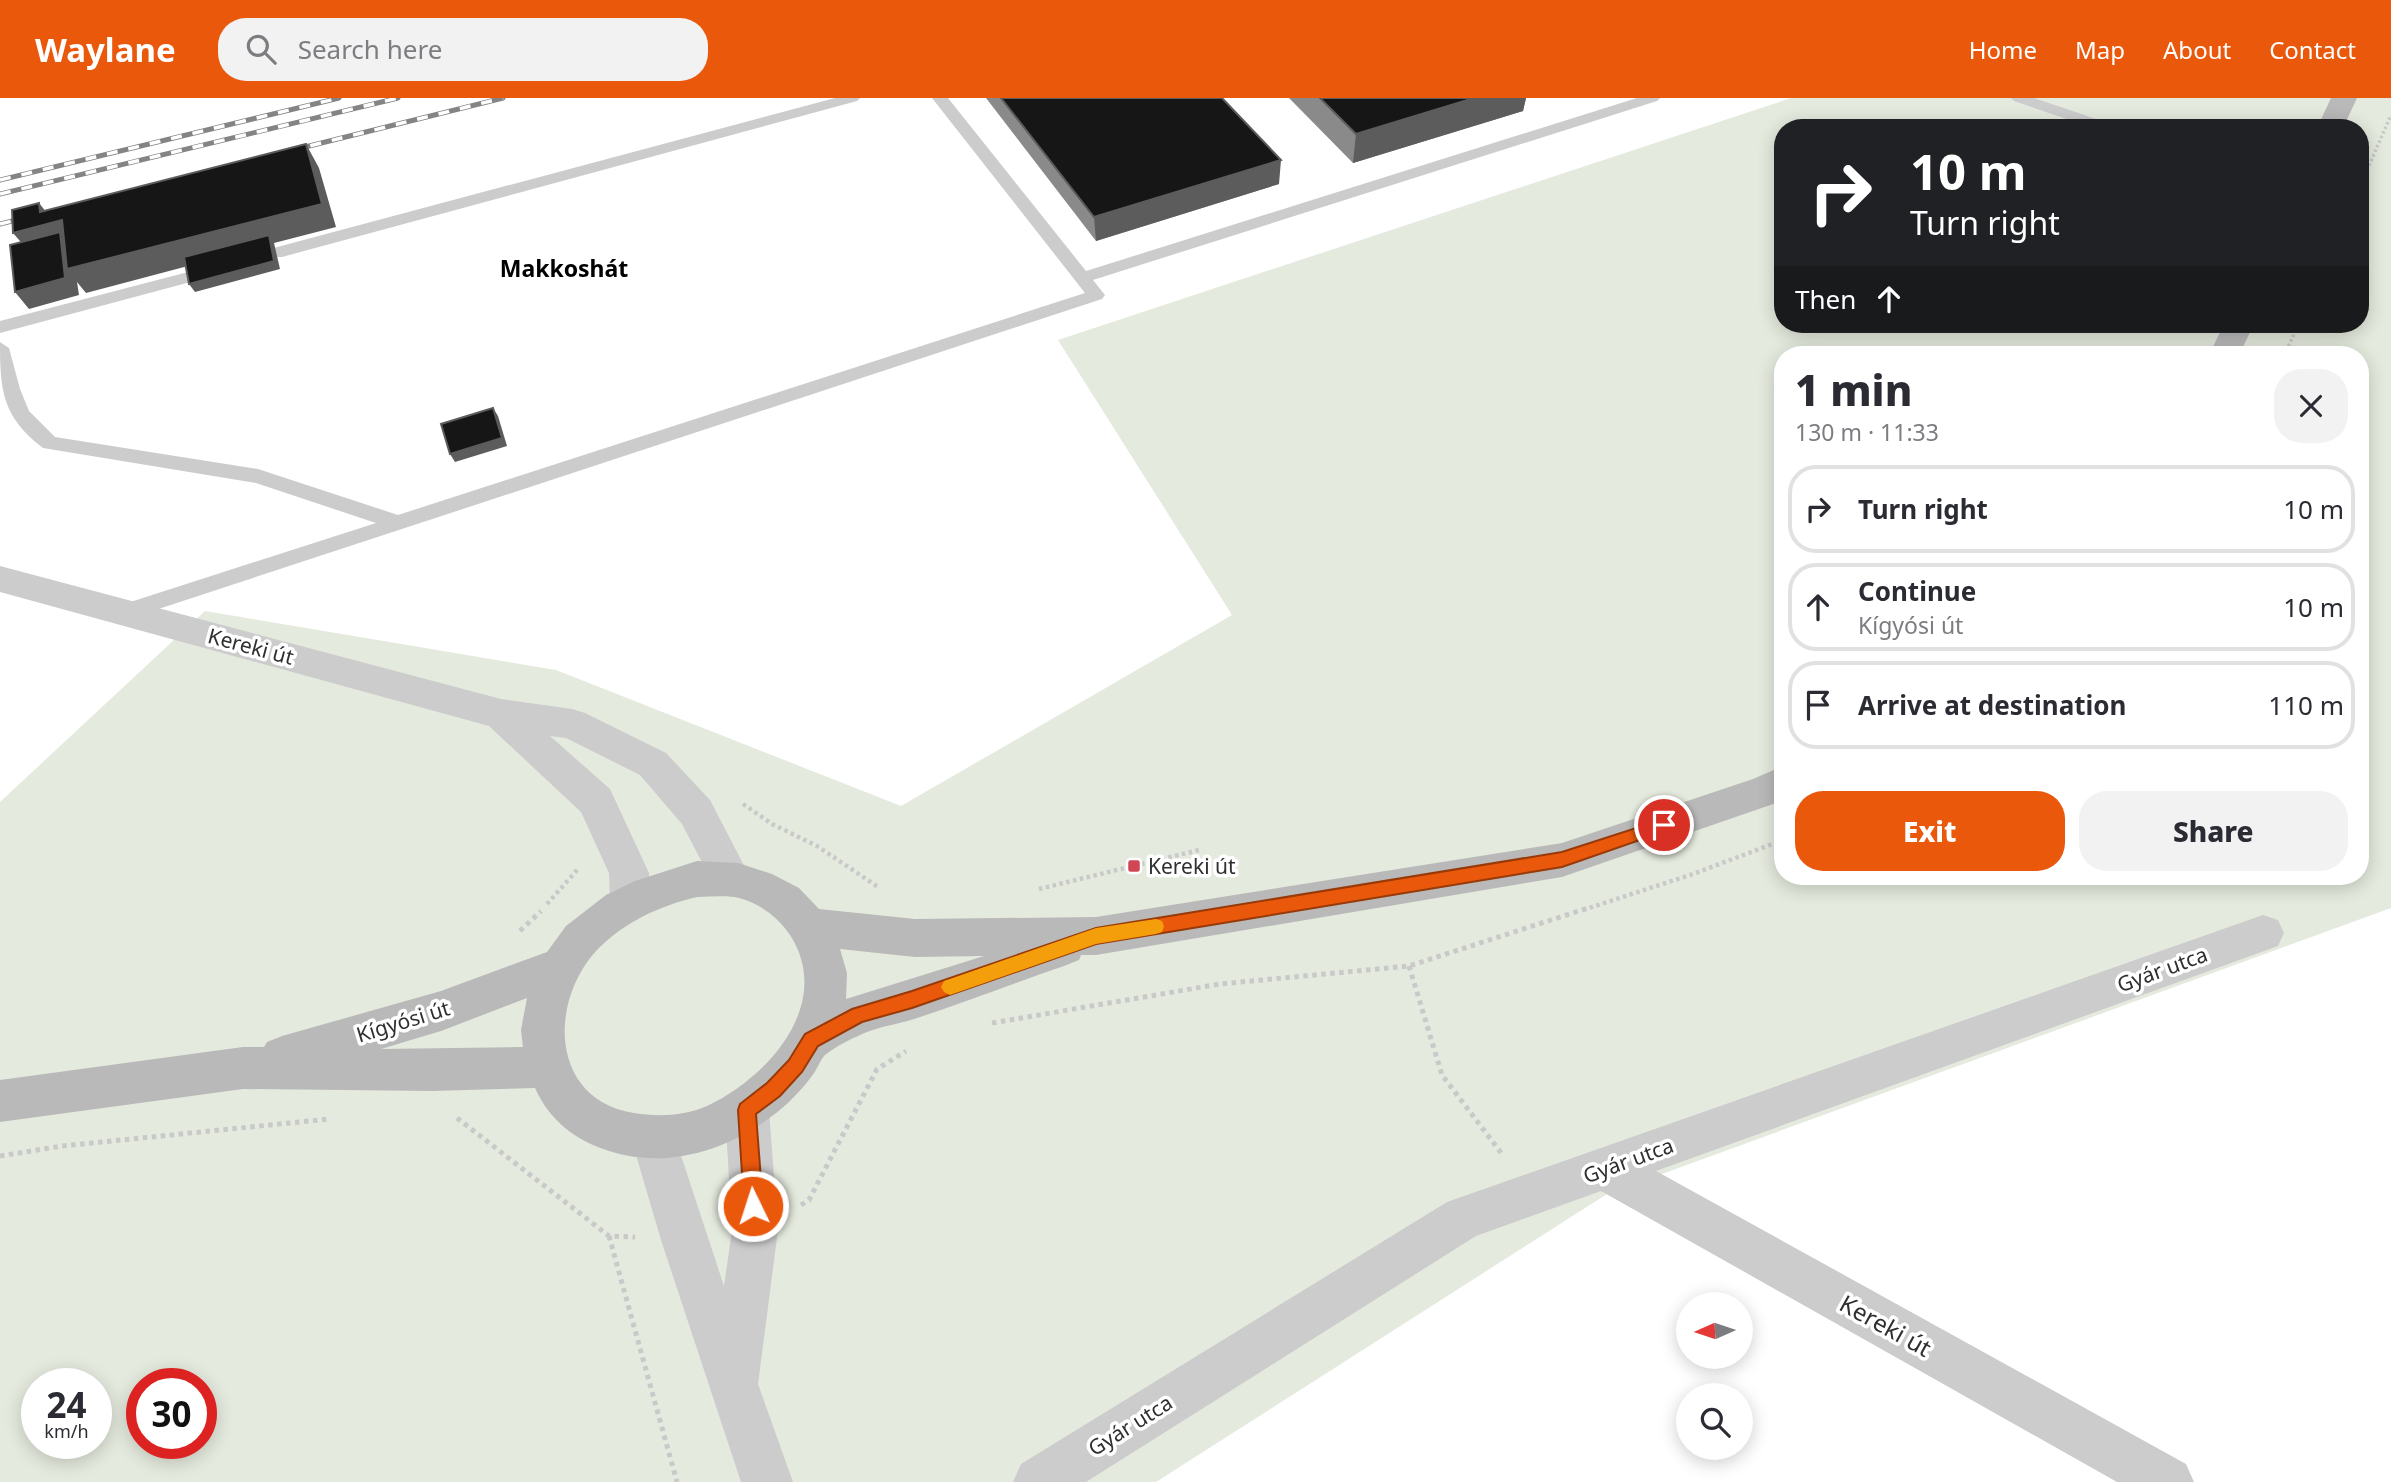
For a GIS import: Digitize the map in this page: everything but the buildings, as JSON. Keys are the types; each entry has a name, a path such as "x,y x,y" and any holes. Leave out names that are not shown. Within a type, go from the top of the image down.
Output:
{"main road":[{"path":"2334,119 2344,98"},
{"path":"811,927 915,937 1096,936 1562,860 1774,786"},
{"path":"731,879 762,888 790,904 811,927 822,952 826,980 822,1010 811,1040 795,1066 774,1090 747,1110 702,1131 654,1138 617,1132 586,1118 562,1096 546,1067 541,1034 547,1000 561,966 579,941 603,918 630,901 662,887 685,882 731,879"},
{"path":"811,1040 859,1014 912,1000 1096,936"},
{"name":"Kígyósi út","path":"0,1101 243,1068 441,1011 561,966"},
{"name":"Kígyósi út","path":"243,1068 432,1070 546,1067"}],"street":[{"name":"Kereki út","path":"0,579 501,714 572,723 653,764 696,812 731,879"},
{"name":"Kereki út","path":"501,714 596,801 629,873 630,901"},
{"name":"Gyár utca","path":"1039,1482 1463,1218 2263,933"},
{"path":"734,1390 755,1230 747,1110"},
{"path":"654,1138 684,1240 767,1482"},
{"name":"Kereki út","path":"1605,1168 2168,1482"}],"lane":[{"path":"276,253 852,98"},
{"path":"125,612 1096,295 940,98"},
{"path":"1082,278 1651,98"},
{"path":"2019,98 2082,119"},
{"path":"0,327 192,276"},
{"path":"0,348 9,389 33,432 50,443 258,476 398,523"}],"path":[{"path":"2369,166 2391,115"},
{"path":"696,812 734,798 772,824 817,846 882,890"},
{"path":"1036,890 1199,850"},
{"path":"1409,966 1442,1075 1532,1193"},
{"path":"0,1156 62,1146 335,1119"},
{"path":"609,1236 677,1482"}],"shaded area":[{"path":"1791,98 2391,98 2391,908 1607,1194 1156,1482 0,1482 0,802 205,611 556,670 901,806 1232,615 1058,340"}],"railway":[{"path":"0,180 339,98"},
{"path":"0,194 398,98"},
{"path":"289,151 503,98"},
{"path":"0,224 32,216"}],"slow traffic":[{"path":"950,987 1096,936 1156,926"}],"place":[{"name":"Kereki út","path":"1134,866"}],"district":[{"name":"Makkoshát","path":"564,268"}],"route":[{"path":"753,1206 747,1110 774,1090 795,1066 811,1040 859,1014 912,1000 1096,936 1562,860 1664,825"}]}
